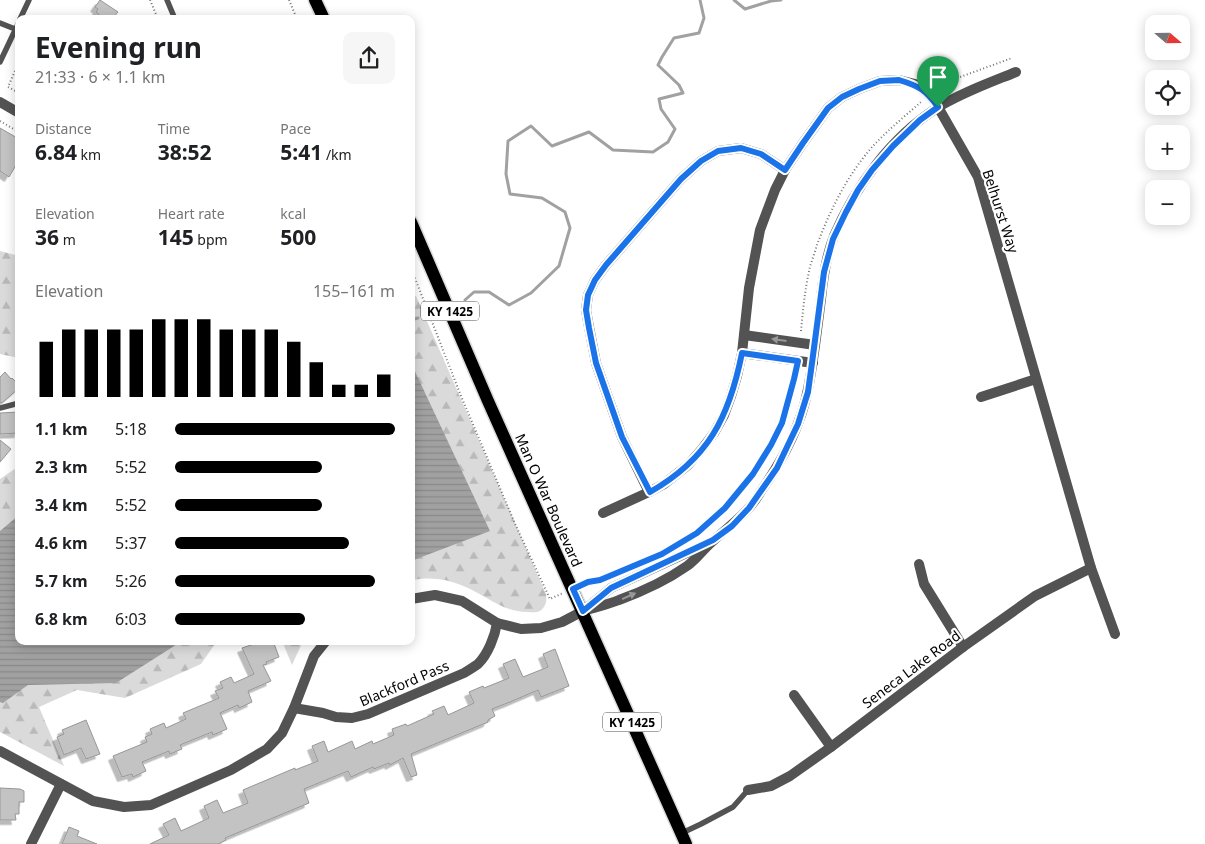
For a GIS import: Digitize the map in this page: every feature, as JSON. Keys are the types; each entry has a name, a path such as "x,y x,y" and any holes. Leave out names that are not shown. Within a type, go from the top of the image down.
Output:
{"main road":[{"path":"315,0 322,15"},
{"name":"Man O War Boulevard","path":"415,231 488,401 684,838"}],"street":[{"path":"415,598 435,595 462,601 497,623 521,629 541,628 562,622 583,611 618,601 654,585 688,566 713,540 732,526 749,508 777,468 798,424 808,392 824,272 833,239 858,190 893,146 920,120 938,107 963,94 1016,72"},
{"name":"Belhurst Way","path":"603,513 664,484 688,465 714,433 724,415 737,376 742,353 749,288 760,230 775,190 785,170 828,108 842,97 859,89 880,81 899,80 915,84 930,95 978,177 1091,568 1115,634"},
{"path":"0,102 15,111"},
{"path":"650,492 622,437 596,363 586,310 588,295 595,280 606,265 681,179 701,161 718,151 741,148 761,154 785,170"},
{"path":"744,335 815,345"},
{"path":"742,353 812,363"},
{"path":"981,397 1036,379"},
{"path":"583,611 611,588 713,540"},
{"path":"919,564 924,584 963,647"},
{"name":"Seneca Lake Road","path":"748,790 771,786 790,776 963,647 1035,596 1091,568"},
{"name":"Blackford Pass","path":"294,708 336,717 352,718 368,714 464,673 478,664 486,653 497,623"},
{"path":"0,751 93,801 124,807 151,805 231,770 267,749 282,733 314,656 323,645"},
{"path":"794,694 831,747"},
{"path":"31,844 62,784"}],"lane":[{"path":"22,15 29,0"},
{"path":"167,0 173,15"},
{"path":"0,23 15,29"},
{"path":"0,62 15,31"},
{"path":"0,408 15,405"},
{"path":"684,838 701,824 733,807 748,790"}],"path":[{"path":"150,0 156,15"},
{"path":"289,0 296,15"},
{"path":"800,343 803,308 810,267 832,208 853,172 873,146 930,95 952,80 1012,58"},
{"path":"15,71 8,87 15,91"},
{"path":"0,121 15,130"},
{"path":"415,278 461,396 516,526 550,599 588,582 600,580 616,573"},
{"path":"676,545 697,533 725,508 753,474 782,423 798,361"}],"green space":[{"path":"0,251 15,255 15,357 0,354"},
{"path":"415,296 546,594 545,606 538,612 518,611 501,606 455,583 430,578 415,580"},
{"path":"15,469 15,645 214,645 201,664 125,698 77,690 39,707 64,766 0,732 0,479"},
{"path":"284,645 301,645 292,665"}],"shaded area":[{"path":"415,372 490,531 415,559"},
{"path":"15,518 15,645 176,645 116,683 28,685 3,703 0,702 0,531"}],"building":[{"path":"100,0 118,12 115,15 99,15 96,12 98,9 95,7"},
{"path":"0,128 15,137 15,167 9,177 0,171"},
{"path":"5,372 12,378 15,381 15,392 0,403 0,377"},
{"path":"15,412 15,433 0,434 0,413"},
{"path":"0,440 11,449 0,462"},
{"path":"251,645 274,645 279,657 263,665 271,681 248,691 252,702 239,708 238,705 220,713 227,729 213,735 212,732 180,745 182,749 170,754 169,751 142,762 146,771 133,777 132,774 122,777 113,756 147,742 145,737 152,734 150,729 164,723 166,728 186,719 183,713 219,698 215,691 223,688 220,682 231,677 234,683 254,674 242,648"},
{"path":"555,649 569,686 541,697 538,690 492,709 495,716 488,720 488,722 411,754 417,775 411,777 403,758 390,765 389,763 374,769 373,767 351,777 348,771 304,789 309,803 225,838 226,840 218,844 150,844 169,835 163,824 175,818 181,831 209,818 204,806 217,800 223,813 248,803 243,790 295,768 295,770 318,761 312,746 324,741 328,752 352,741 355,749 372,741 373,744 394,735 392,729 406,724 407,726 434,714 432,711 444,706 448,715 474,703 469,692 509,678 503,664 515,659 523,677 548,667 543,654"},
{"path":"86,720 100,754 86,759 81,748 64,755 57,737 64,734 62,730"},
{"path":"0,788 24,791 24,802 19,802 19,814 15,814 16,820 0,820"},
{"path":"69,827 79,831 77,836 97,844 62,844"}],"waterway":[{"path":"465,300 474,292 489,292 509,305 531,293 559,266 570,228 565,212 542,198 510,194 506,174 508,141 531,126 552,146 589,132 613,150 653,152 668,142 675,129 661,109 659,99 683,93 679,85 658,65 674,38 699,33 704,18 700,0"},
{"path":"734,0 745,9 781,0"}],"route":[{"path":"899,80 915,84 930,95 938,107 920,120 872,170 858,190 833,239 824,272 808,392 798,424 777,468 749,508 732,526 713,540 611,588 583,611 573,589 588,582 600,580 662,554 697,533 725,508 753,474 782,423 798,361 742,353 731,396 724,415 714,433 688,465 664,484 650,492 622,437 596,363 586,310 588,295 595,280 681,179 701,161 718,151 741,148 761,154 785,170 828,108 842,97 880,81 899,80"}]}
